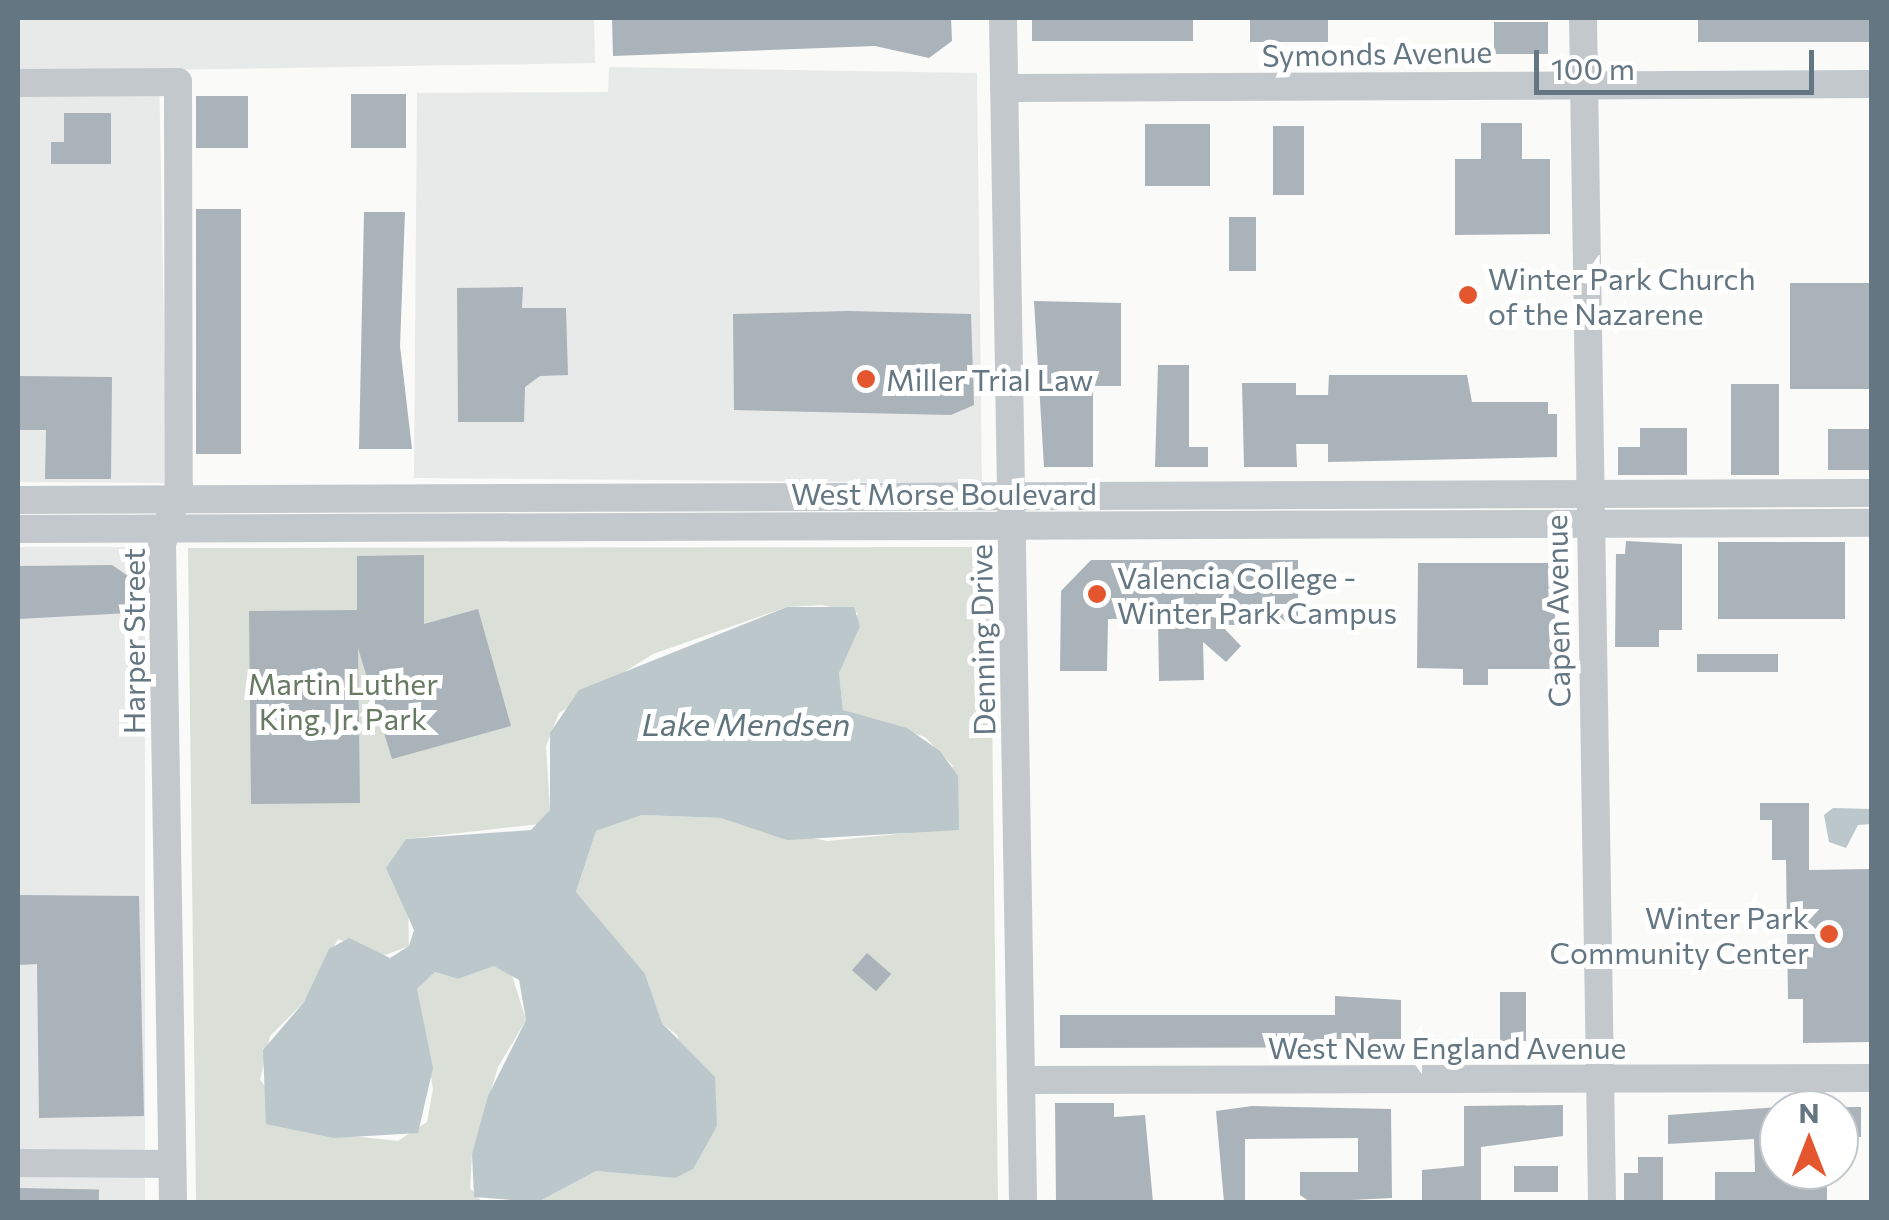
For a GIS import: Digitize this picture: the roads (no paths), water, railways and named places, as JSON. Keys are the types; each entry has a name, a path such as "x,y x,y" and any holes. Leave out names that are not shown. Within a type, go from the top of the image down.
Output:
{"street":[{"name":"Denning Drive","path":"1003,18 1024,1202"},
{"name":"Capen Avenue","path":"1582,18 1587,493 1602,1202"},
{"name":"Harper Street","path":"18,83 178,82 175,499 167,528 173,1202"},
{"name":"Symonds Avenue","path":"1004,88 1872,84"},
{"name":"West Morse Boulevard","path":"18,500 1872,492"},
{"path":"653,496 653,526"},
{"name":"West Morse Boulevard","path":"18,529 1872,522"},
{"name":"West New England Avenue","path":"1022,1080 1872,1078"},
{"path":"18,1163 172,1164"}],"water":[{"name":"Lake Mendsen","path":"787,607 854,607 860,626 839,673 843,710 907,728 940,751 958,776 959,830 787,840 721,818 642,815 596,831 576,892 645,974 662,1023 715,1077 717,1126 693,1169 675,1178 596,1171 538,1202 474,1197 472,1154 488,1096 526,1020 519,980 494,966 458,979 435,972 417,989 433,1068 418,1133 334,1138 266,1124 263,1050 304,1002 329,949 349,938 390,958 409,946 414,930 386,868 406,839 531,830 550,810 550,733 579,690"},
{"path":"1833,808 1871,809 1871,824 1858,825 1846,848 1829,842 1824,815"}],"place":[{"name":"Winter Park Church of the Nazarene","path":"1468,295"},
{"name":"Miller Trial Law","path":"866,379"},
{"name":"Valencia College - Winter Park Campus","path":"1097,594"},
{"name":"Winter Park Community Center","path":"1829,934"}],"park label":[{"name":"Martin Luther King, Jr. Park","path":"343,700"}]}
